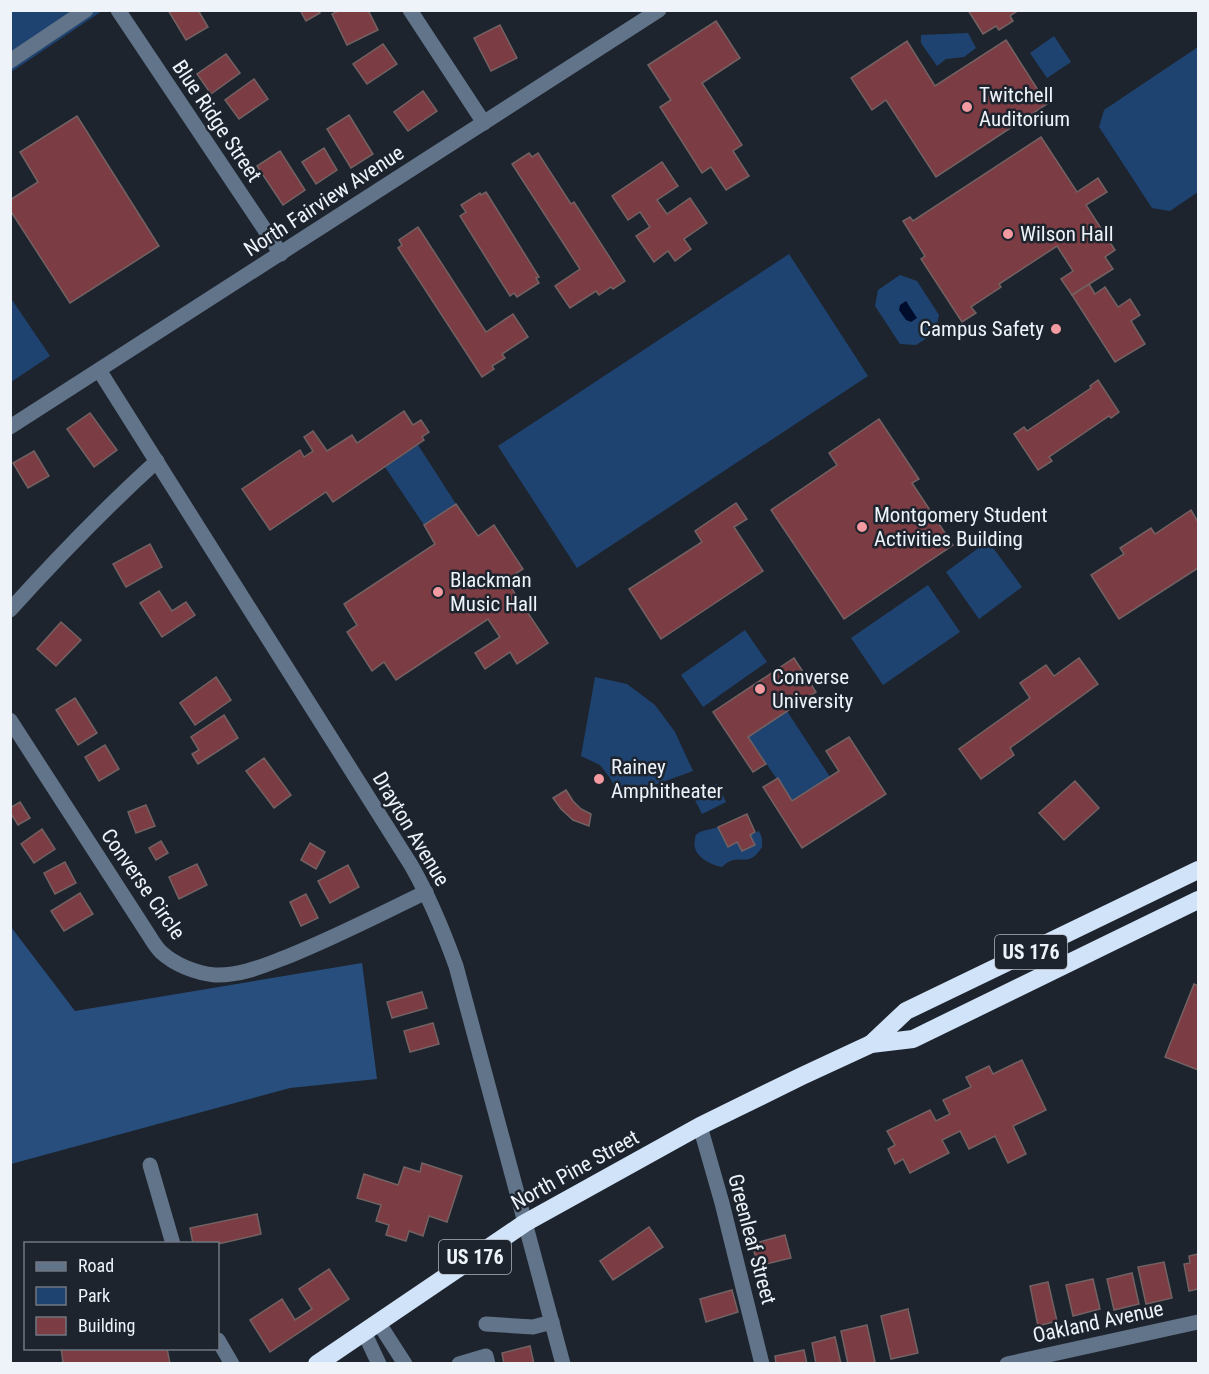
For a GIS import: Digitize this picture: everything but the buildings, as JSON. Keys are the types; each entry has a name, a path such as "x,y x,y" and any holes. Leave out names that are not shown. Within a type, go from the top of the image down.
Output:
{"highway":[{"name":"North Pine Street","path":"317,1364 525,1222 700,1126 871,1044 906,1011 1198,870"},
{"name":"North Pine Street","path":"871,1044 913,1039 1198,900"}],"street":[{"path":"10,61 86,10"},
{"name":"Blue Ridge Street","path":"118,10 281,254"},
{"path":"410,10 484,123"},
{"name":"North Fairview Avenue","path":"10,427 659,10"},
{"name":"Drayton Avenue","path":"99,370 411,865 443,928 456,966 563,1364"},
{"path":"10,610 104,510 157,460"},
{"name":"Converse Circle","path":"10,720 150,937 161,952 175,963 194,971 224,975 253,970 328,941 426,892"},
{"name":"Greenleaf Street","path":"700,1126 725,1214 762,1364"},
{"path":"150,1165 171,1242"},
{"path":"486,1324 533,1327 552,1322"},
{"name":"Oakland Avenue","path":"1007,1364 1198,1322"},
{"path":"371,1327 379,1364"},
{"path":"371,1327 405,1364"},
{"path":"219,1342 232,1364"},
{"path":"459,1364 486,1356 488,1364"}],"green space":[{"path":"11,11 102,11 11,72"},
{"path":"968,33 976,48 964,57 946,59 937,66 921,43 921,35"},
{"path":"1054,36 1071,62 1047,78 1030,53"},
{"path":"1198,47 1198,192 1170,211 1152,208 1099,127 1104,110"},
{"path":"789,254 868,376 577,568 498,446"},
{"path":"900,275 917,281 939,315 935,333 916,345 900,344 875,306 878,290"},
{"path":"10,297 50,356 11,382 10,382"},
{"path":"418,445 456,504 424,525 385,467"},
{"path":"988,541 1022,587 979,619 946,572"},
{"path":"928,585 960,632 883,685 851,638"},
{"path":"745,630 767,662 703,707 681,675"},
{"path":"595,677 627,684 655,705 675,732 693,771 621,797 600,765 581,756"},
{"path":"787,711 830,777 792,801 748,737"},
{"path":"717,784 726,802 702,814 693,796"},
{"path":"718,827 728,846 737,842 742,851 754,845 750,835 759,831 762,847 752,858 733,860 722,867 712,864 699,855 696,850 695,837 700,832"}],"shaded area":[{"path":"906,301 917,318 911,322 906,320 899,310 900,305"},
{"path":"11,927 75,1011 362,963 377,1079 290,1088 11,1164"}],"place":[{"name":"Twitchell Auditorium","path":"967,107"},
{"name":"Wilson Hall","path":"1008,234"},
{"name":"Campus Safety","path":"1056,329"},
{"name":"Montgomery Student Activities Building","path":"862,527"},
{"name":"Blackman Music Hall","path":"438,592"},
{"name":"Converse University","path":"760,689"},
{"name":"Rainey Amphitheater","path":"599,779"}]}
